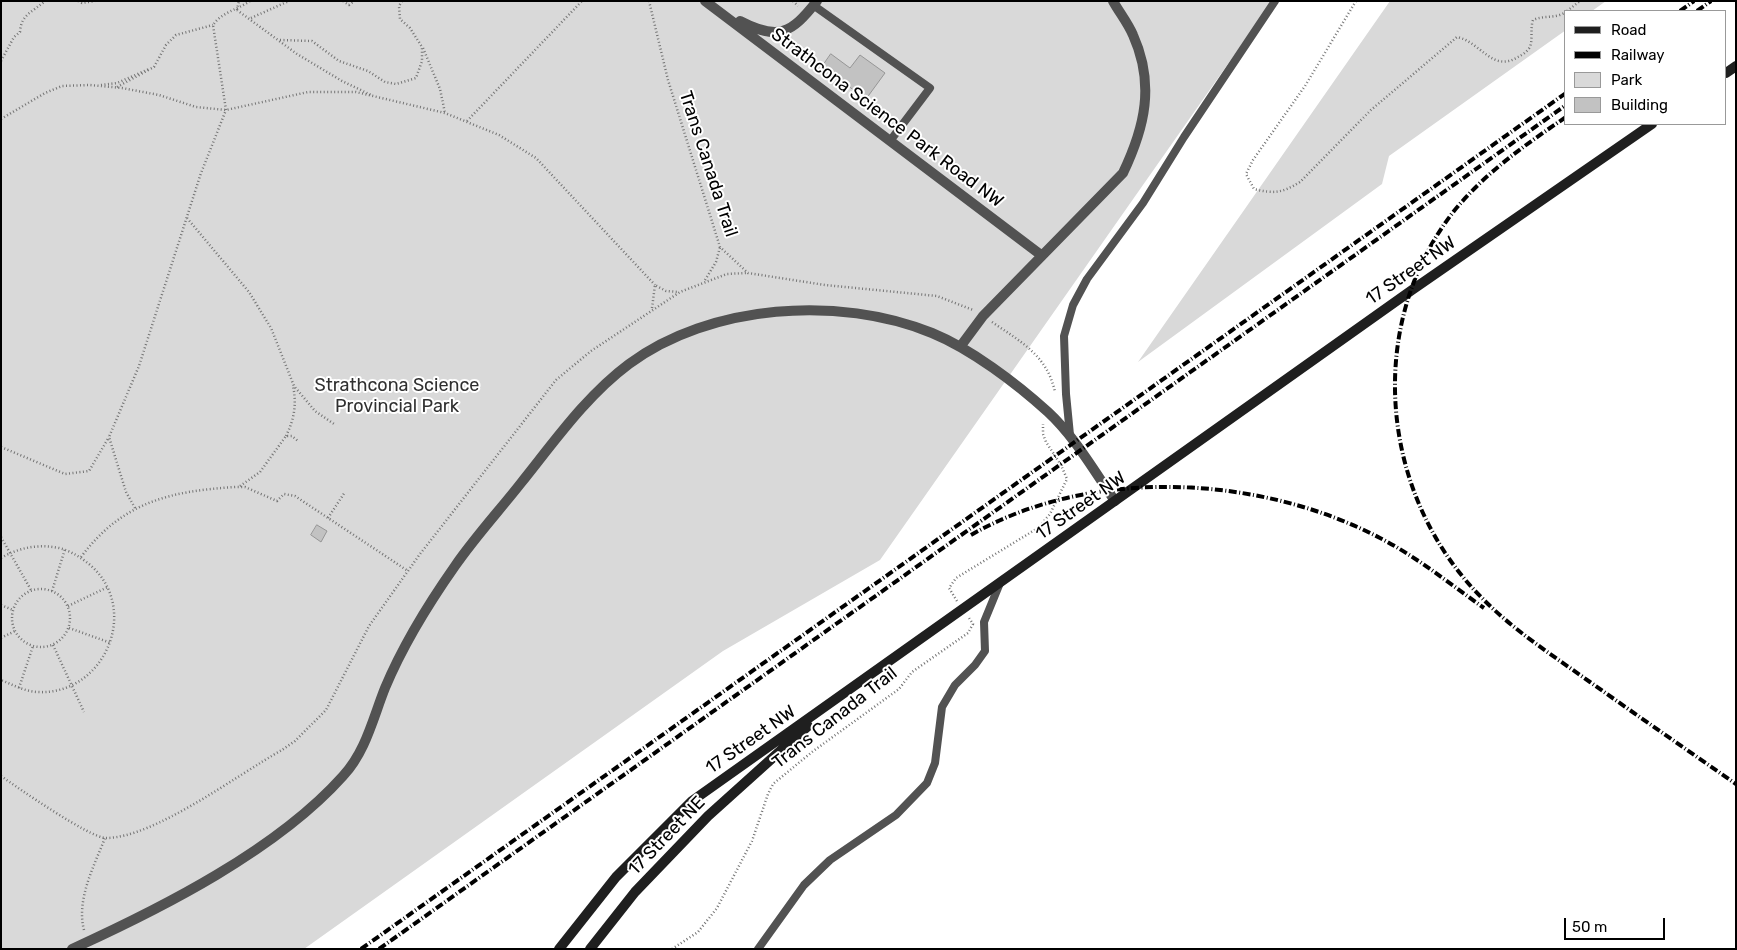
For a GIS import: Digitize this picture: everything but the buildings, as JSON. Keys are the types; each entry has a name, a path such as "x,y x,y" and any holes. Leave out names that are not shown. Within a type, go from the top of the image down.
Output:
{"main road":[{"name":"17 Street NW","path":"559,949 616,877 692,801 1412,290 1651,125"},
{"name":"17 Street NE","path":"590,949 636,892 708,816 843,695"}],"street":[{"path":"960,347 983,316 1041,255 1104,196 1123,173 1136,146 1144,120 1145,87 1142,58 1133,34 1113,1"},
{"name":"Strathcona Science Park Road NW","path":"709,4 752,27 770,34 784,32 802,20 815,3"},
{"name":"Strathcona Science Park Road NW","path":"709,4 1041,255"},
{"path":"72,949 170,900 240,859 288,828 345,775 365,742 385,688 400,656 455,565 589,399 631,363 660,344 728,318 763,312 849,314 901,322 932,333 960,347 1019,388 1049,413 1070,435 1115,501"}],"lane":[{"path":"1070,435 1066,394 1064,336 1073,304 1087,279 1143,203 1184,137 1261,25 1275,1"},
{"path":"815,3 930,88 890,141"},
{"path":"758,949 804,886 830,860 896,816 927,783 935,763 942,707 955,685 975,665 985,651 984,622 1000,582"}],"path":[{"path":"1,61 14,37 20,32 20,25 27,13 37,9 45,1"},
{"path":"78,1 82,4 95,1"},
{"path":"237,10 239,1"},
{"path":"99,86 117,83 151,68 156,65 166,45 176,35 213,25 224,14 237,10 250,1"},
{"path":"251,19 289,1"},
{"path":"343,1 349,5 354,1"},
{"path":"402,1 399,6 400,19 410,28 422,46 440,89 445,113"},
{"path":"466,121 582,1"},
{"name":"Trans Canada Trail","path":"649,1 668,80 720,247 748,273"},
{"path":"1356,1 1305,86 1253,160 1246,174 1254,189 1273,194 1288,189 1300,182 1371,110 1456,37 1479,48 1496,61 1510,62 1526,52 1530,46 1533,20 1557,17 1564,13"},
{"path":"1569,10 1580,1"},
{"path":"237,10 342,81 377,98"},
{"path":"1,447 65,474 89,471 109,437 139,366 201,173 226,110 213,25"},
{"path":"280,40 302,39 312,41 339,61 368,71 386,82 396,84 416,78 419,72 422,46"},
{"path":"115,88 147,73 151,68"},
{"path":"1,119 45,93 62,86 115,88 159,95 196,107 226,110 308,92 356,92 445,113 499,135 536,158 655,285 666,291 680,292"},
{"path":"187,218 249,292 272,328 296,398 294,413 286,436 260,472 248,482 236,487"},
{"path":"704,282 716,262 720,247"},
{"path":"1,776 44,805 105,838 135,832 158,824 296,741 326,710 369,626 408,571 556,380 570,366 652,308 680,292 727,274 748,273 825,285 937,296 976,312"},
{"path":"652,308 655,285"},
{"path":"988,320 1034,353 1043,362 1055,393"},
{"path":"293,385 315,410 334,424"},
{"path":"954,595 949,588 956,578 1045,522 1066,486 1066,475 1043,434 1044,422"},
{"path":"286,436 292,436 298,441"},
{"path":"109,437 126,492 135,508"},
{"path":"81,557 94,540 135,508 177,493 245,487 277,500 281,495 290,494 408,571"},
{"path":"328,518 346,492"},
{"path":"1,537 31,590"},
{"path":"1,558 10,553 37,546 65,550 81,557 97,570 108,587 115,615 111,643 96,668 72,686 45,692 19,688 1,680"},
{"path":"52,591 65,550"},
{"path":"68,606 108,587"},
{"path":"45,589 52,591 68,606 70,613 69,628 65,635 53,645 33,646 26,643 15,631 12,624 13,610 23,595 31,590 45,589"},
{"path":"1,605 13,610"},
{"name":"Trans Canada Trail","path":"672,949 698,932 717,908 752,841 773,784 812,752 898,689 912,672 968,633 972,624"},
{"path":"69,628 111,643"},
{"path":"1,638 15,631"},
{"path":"53,645 84,712"},
{"path":"19,688 33,646"},
{"path":"87,942 82,921 83,909 87,887 105,838"}],"green space":[{"name":"Strathcona Science Provincial Park","path":"1,1 1272,1 880,560 723,651 304,949 1,949"},
{"path":"1390,1 1606,1 1593,10 1564,10 1564,31 1389,156 1382,184 1138,362"}],"railway":[{"path":"1681,10 1694,1"},
{"path":"1698,10 1711,1"},
{"path":"361,949 1564,94"},
{"path":"379,949 1564,106"},
{"path":"1564,118 1521,149 1479,184 1454,211 1425,256 1406,305 1396,357 1396,409 1404,460 1422,510 1447,556 1493,609 1547,652 1736,784"},
{"path":"971,535 1018,513 1069,498 1122,489 1176,487 1229,491 1282,501 1333,517 1380,538 1420,562 1484,608"}]}
